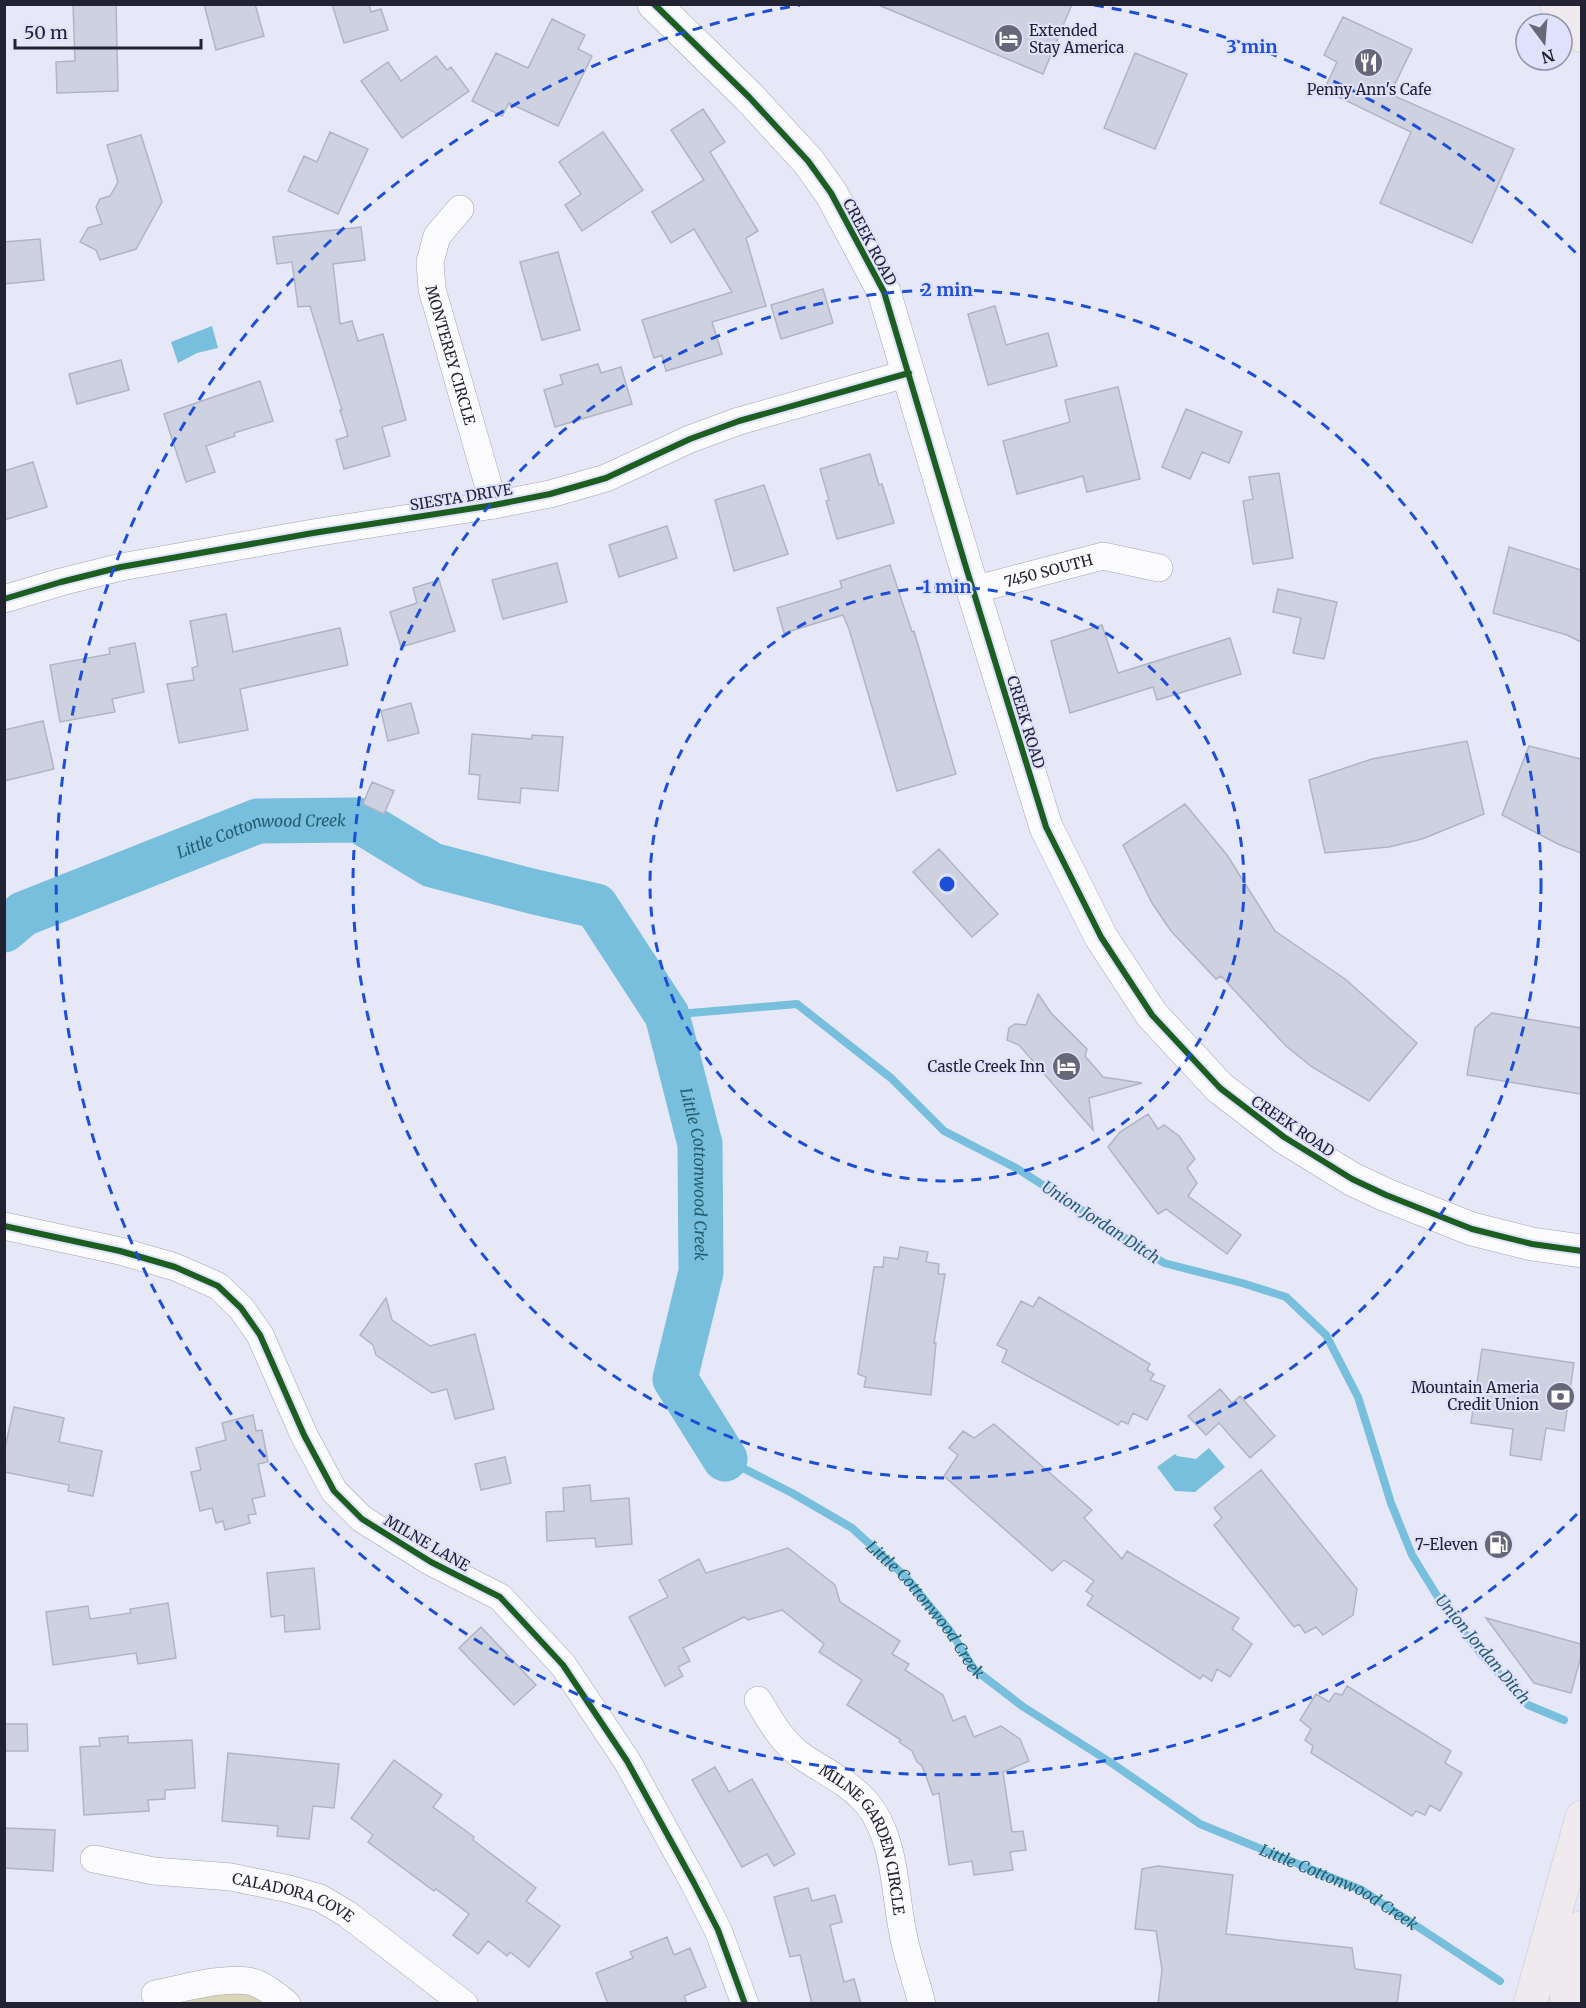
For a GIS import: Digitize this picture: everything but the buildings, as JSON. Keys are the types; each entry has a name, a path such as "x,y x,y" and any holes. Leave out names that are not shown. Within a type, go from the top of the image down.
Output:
{"main road":[{"path":"1556,4 1581,36"},
{"path":"1530,2004 1573,1883 1581,1817"},
{"path":"1568,2004 1566,1991 1581,1927"}],"street":[{"name":"CREEK ROAD","path":"654,4 749,97 808,161 831,193 884,292 1046,827 1101,937 1152,1015 1220,1088 1284,1137 1352,1179 1386,1196 1472,1229 1532,1244 1581,1251"},
{"name":"MONTEREY CIRCLE","path":"459,209 437,236 430,262 432,289 494,505"},
{"name":"SIESTA DRIVE","path":"4,599 121,567 550,494 606,478 690,439 740,421 909,374"},
{"name":"7450 SOUTH","path":"974,590 1103,556 1159,568"},
{"name":"MILNE LANE","path":"4,1226 120,1251 175,1267 218,1286 242,1308 260,1335 304,1435 334,1491 362,1519 431,1562 500,1597 563,1665 627,1761 694,1883 718,1930 745,2004"},
{"name":"MILNE GARDEN CIRCLE","path":"758,1700 778,1734 802,1755 846,1782 867,1803 881,1827 888,1849 902,1931 922,2004"},
{"name":"CALADORA COVE","path":"94,1859 154,1871 231,1877 320,1898 348,1914 464,2004"},
{"path":"155,1994 179,1988 238,1980 254,1982 267,1988 287,2004"}],"shaded area":[{"path":"230,1987 268,2003 180,2004"}],"water":[{"path":"212,326 218,348 197,353 178,363 171,342"},
{"path":"1209,1448 1225,1467 1195,1492 1175,1491 1157,1467 1175,1454 1196,1459"}],"waterway":[{"name":"Little Cottonwood Creek","path":"4,930 23,914 258,821 358,820 432,865 596,906 667,1015 700,1144 701,1272 675,1379 725,1459"},
{"name":"Union Jordan Ditch","path":"667,1015 797,1004 891,1078 944,1131 1018,1169 1164,1263 1286,1297 1326,1335 1358,1397 1391,1503 1412,1555 1444,1607 1482,1655 1528,1705 1564,1720"},
{"name":"Little Cottonwood Creek","path":"725,1459 792,1493 852,1528 906,1577 951,1632 974,1669 1022,1706 1113,1764 1200,1824 1362,1890 1500,1981"}],"cycle path":[{"path":"654,4 749,97 808,161 831,193 884,292 1046,827 1101,937 1152,1015 1220,1088 1284,1137 1352,1179 1472,1229 1532,1244 1582,1251"},
{"path":"4,599 121,567 550,494 606,478 690,439 739,421 909,373"},
{"path":"4,1226 120,1251 175,1267 218,1286 241,1308 260,1335 304,1435 334,1491 362,1519 431,1562 500,1597 563,1665 627,1761 694,1883 718,1930 745,2004"}],"place":[{"name":"Extended Stay America","path":"1008,39"},
{"name":"Penny Ann's Cafe","path":"1369,62"},
{"name":"Castle Creek Inn","path":"1066,1066"},
{"name":"Mountain Ameria Credit Union","path":"1560,1396"},
{"name":"7-Eleven","path":"1499,1544"}]}
